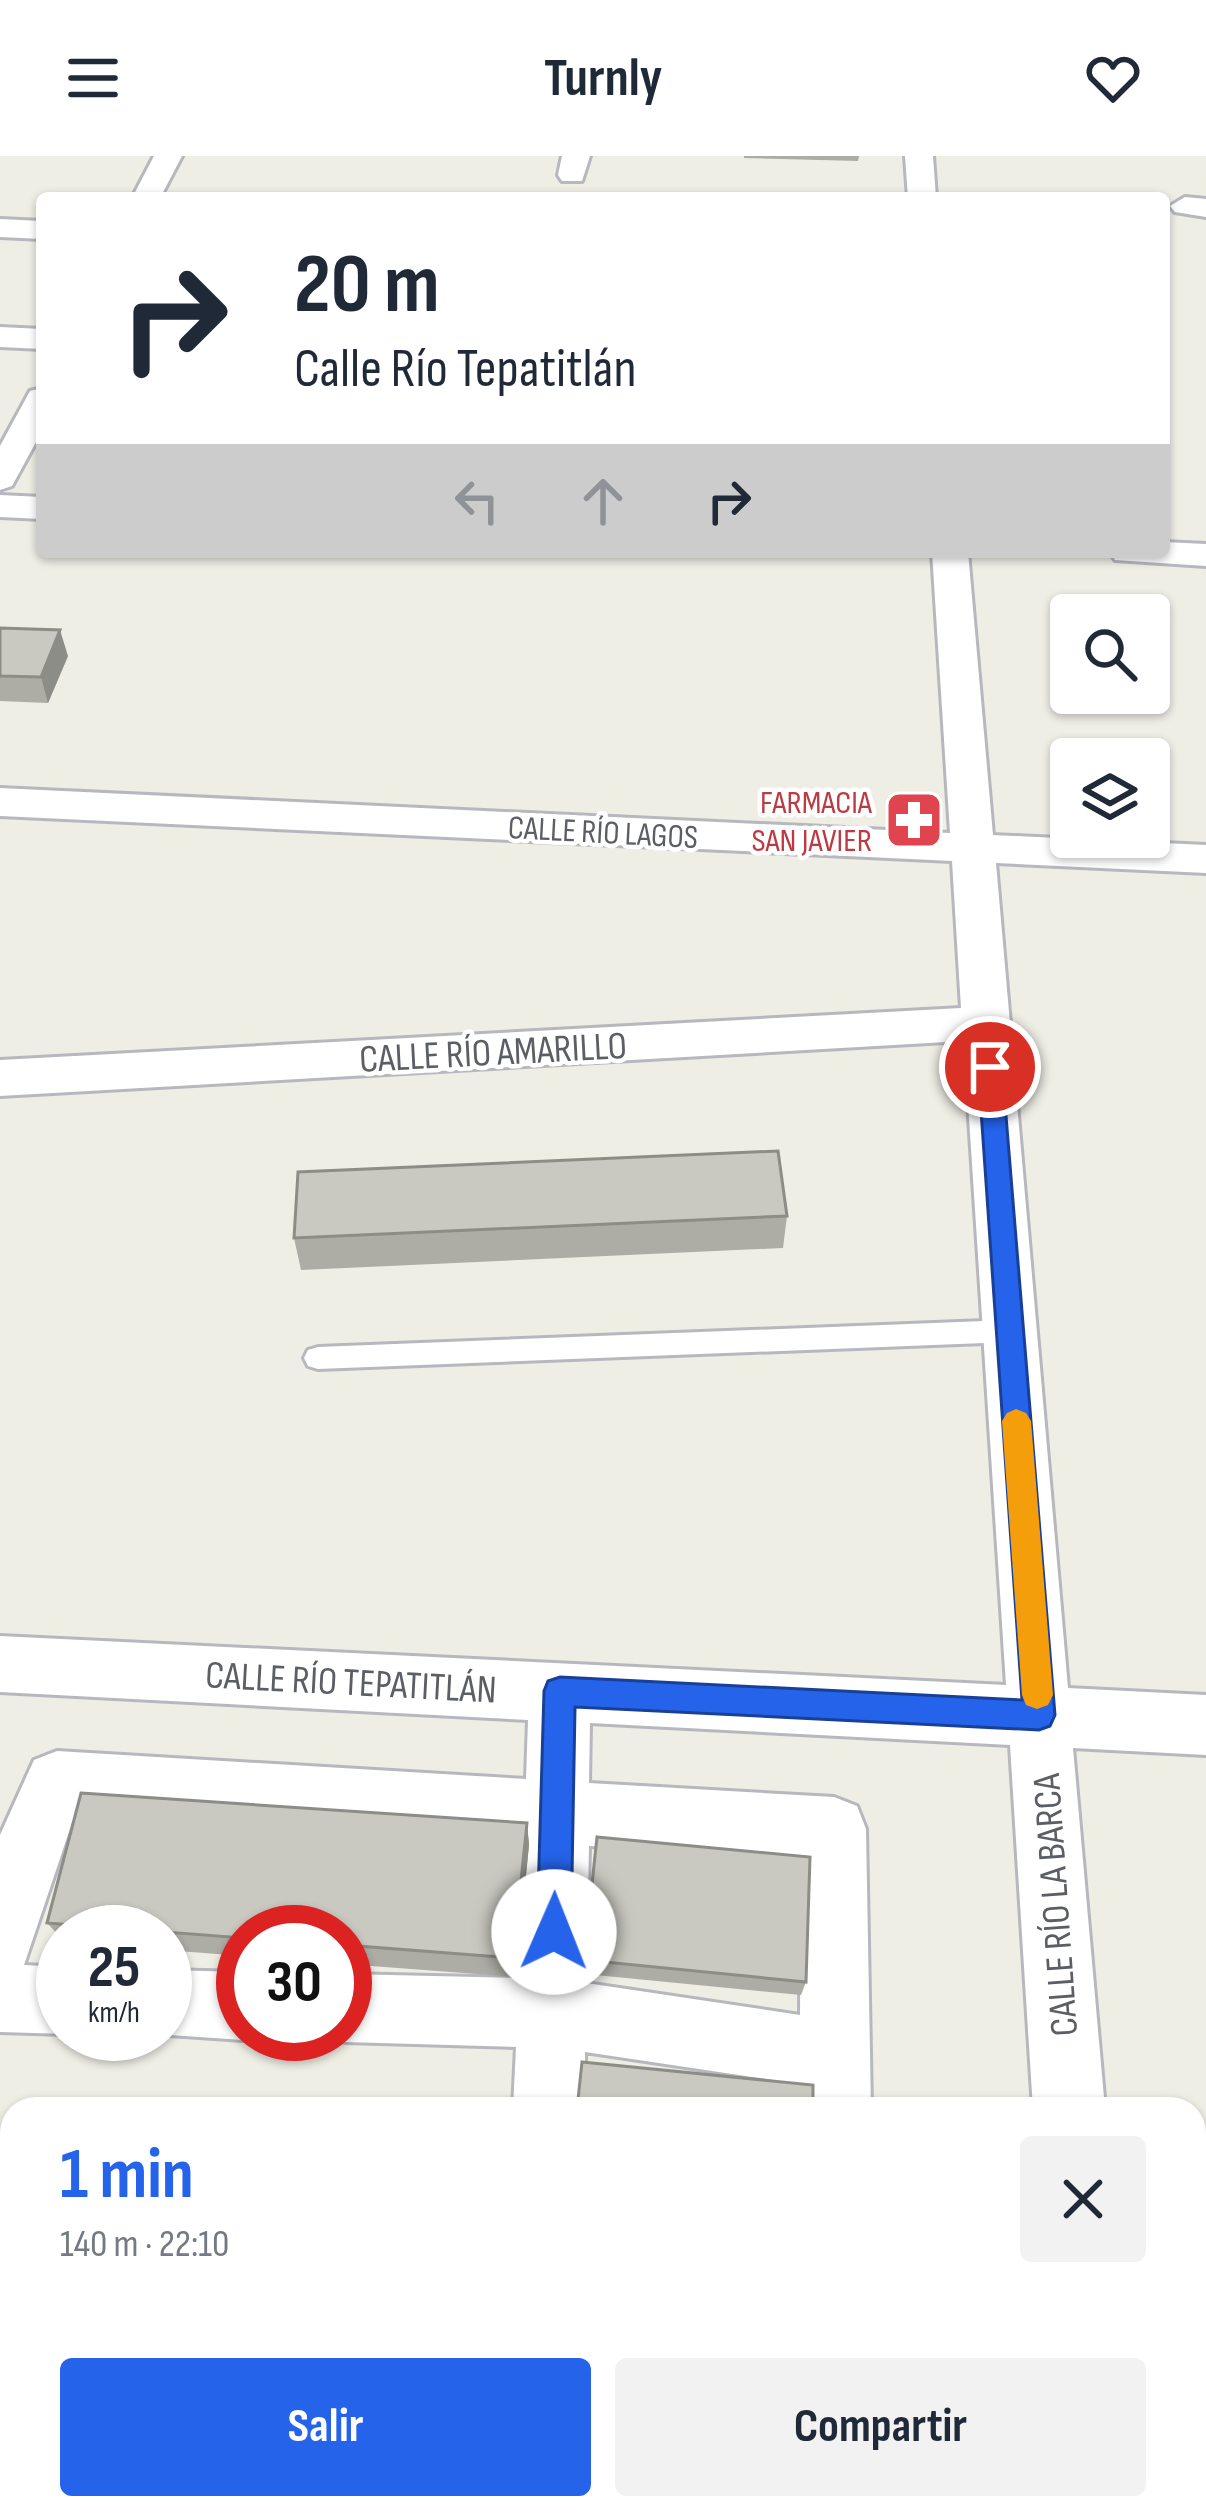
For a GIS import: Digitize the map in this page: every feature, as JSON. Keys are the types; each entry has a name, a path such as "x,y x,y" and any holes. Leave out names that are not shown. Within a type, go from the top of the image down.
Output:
{"street":[{"path":"149,192 168,156"},
{"path":"919,156 922,192"},
{"path":"0,229 36,230"},
{"path":"0,337 36,339"},
{"path":"0,479 36,410"},
{"path":"0,506 36,508"},
{"path":"1170,554 1206,556"},
{"name":"CALLE RÍO LA BARCA","path":"950,558 1069,2097"},
{"name":"CALLE RÍO LAGOS","path":"0,802 1206,859"},
{"name":"CALLE RÍO AMARILLO","path":"0,1078 986,1023"},
{"name":"CALLE RÍO TEPATITLÁN","path":"0,1664 1206,1725"},
{"path":"550,2097 560,1691"},
{"path":"0,1942 31,1839 57,1782 834,1829 836,2082 553,2014 372,2009"},
{"path":"0,1998 36,2000"}],"lane":[{"path":"317,1358 1010,1331"}],"building":[{"path":"0,628 60,630 41,677 0,676"},
{"path":"778,1151 787,1216 294,1238 298,1172"},
{"path":"81,1793 527,1823 513,1958 372,1947 372,1905 216,1905 216,1936 192,1934 192,1905 52,1905"},
{"path":"597,1837 810,1857 806,1982 584,1960"},
{"path":"582,2062 813,2085 813,2097 578,2097"}],"slow traffic":[{"path":"1016,1421 1037,1695"}],"place":[{"name":"FARMACIA SAN JAVIER","path":"914,820"}],"route":[{"path":"554,1932 560,1691 1039,1715 990,1067"}]}
